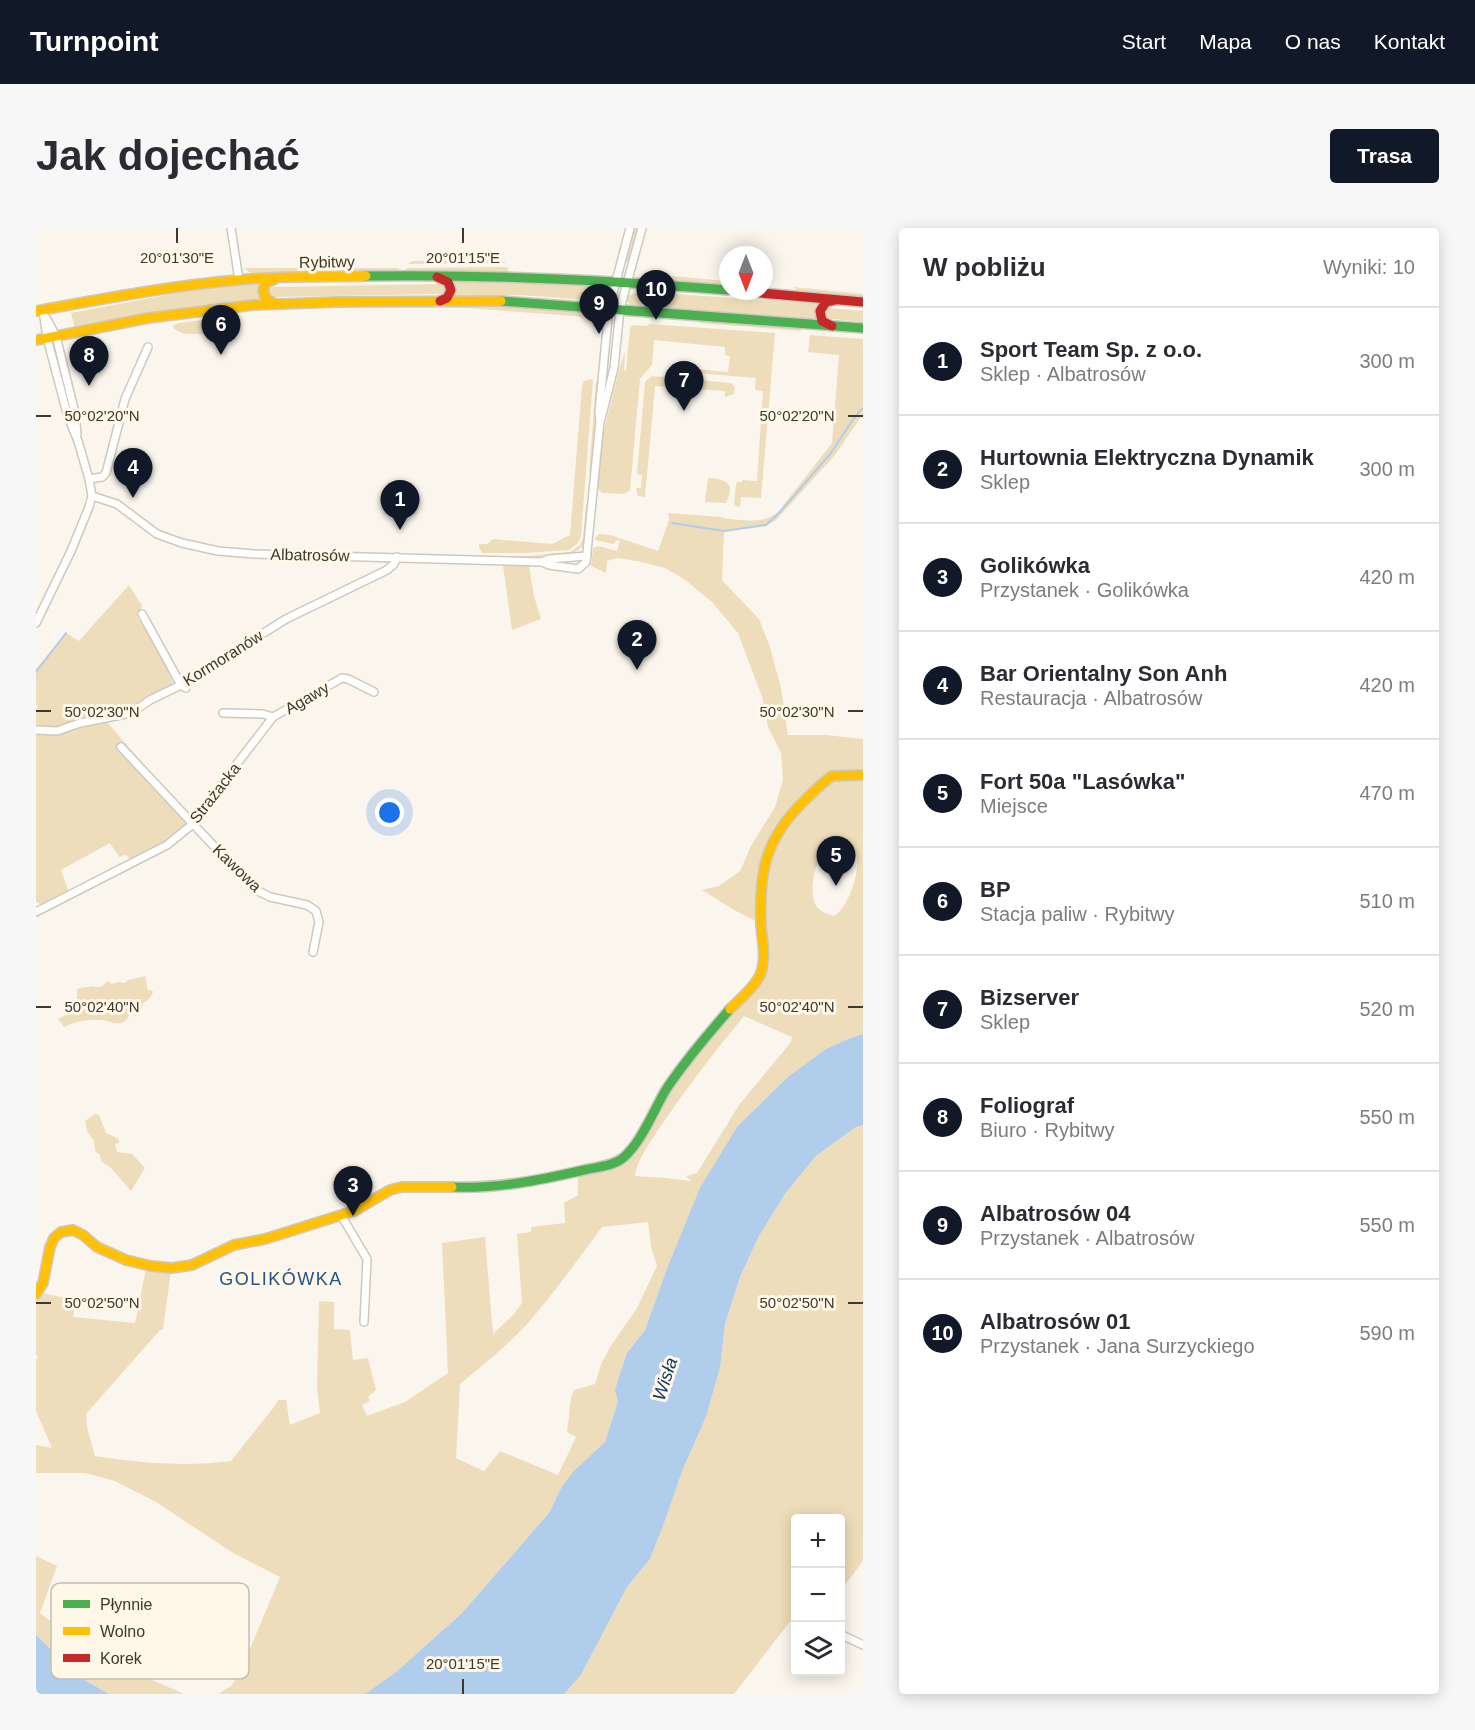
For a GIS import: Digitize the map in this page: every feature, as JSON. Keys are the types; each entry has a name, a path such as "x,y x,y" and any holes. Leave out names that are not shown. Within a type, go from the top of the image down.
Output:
{"main road":[{"name":"Rybitwy","path":"39,310 149,291 239,280 278,278 431,276 615,281 719,289"},
{"path":"431,276 446,280 451,287 449,297 440,301"},
{"path":"278,278 268,281 263,290 267,300 278,304"},
{"path":"773,294 863,302"},
{"path":"833,326 823,322 820,311 826,302 838,300"},
{"path":"36,340 179,313 278,304 440,301 500,301 863,328"},
{"path":"36,1293 43,1283 54,1238 61,1233 73,1230 83,1235 97,1248 126,1260 172,1268 192,1265 234,1245 265,1239 341,1215 390,1190 402,1187 471,1188 527,1183 619,1161 626,1155 668,1086 762,972 764,959 760,902 764,865 777,833 825,780 832,776 863,775"}],"street":[{"path":"231,228 239,280"},
{"path":"600,421 609,308 630,228"},
{"path":"586,559 600,421 612,377 620,309 642,228"},
{"name":"Rybitwy","path":"36,623 71,551 92,496 78,441 75,413 52,337 39,310"},
{"path":"89,479 102,477 106,473 125,399 148,347"},
{"name":"Albatrosów","path":"92,496 117,504 157,534 200,548 254,554 542,562 549,565 578,568 586,559"},
{"name":"Kormoranów","path":"36,730 57,730 126,714 137,709 150,700 183,686 286,620 387,570 394,564 397,557"},
{"name":"Albatrosów","path":"542,562 549,559 586,559"},
{"path":"142,614 183,686"},
{"name":"Agawy","path":"273,717 342,678 374,692"},
{"path":"223,713 263,714 273,717"},
{"name":"Strażacka","path":"36,911 167,845 194,823 273,717"},
{"path":"121,747 194,823"},
{"name":"Kawowa","path":"194,823 254,889 270,897 307,905 316,911 319,922 313,952"},
{"path":"341,1215 367,1259 364,1322"},
{"path":"845,1636 863,1645"}],"shaded area":[{"path":"635,228 639,228 629,262 624,262"},
{"path":"501,260 506,263 408,264 413,261"},
{"path":"508,267 508,272 407,271 406,268"},
{"path":"244,268 400,268 395,271 256,274"},
{"path":"671,276 719,280 719,284 672,280"},
{"path":"453,281 587,285 586,300 520,295 453,297"},
{"path":"262,284 262,300 75,329 71,313 203,288"},
{"path":"443,284 446,286 445,293 442,294 273,297 270,296 268,289 272,287"},
{"path":"793,287 863,294 863,297 799,291"},
{"path":"642,291 641,307 627,301 627,296"},
{"path":"651,292 719,297 719,300 819,304 815,312 817,321 649,308"},
{"path":"477,304 585,313 585,317 468,308 377,307"},
{"path":"828,308 863,311 863,322 825,318 823,312"},
{"path":"224,317 235,319 232,328 225,333 225,329 220,329 214,331 214,334 186,334 172,326 179,323"},
{"path":"701,321 799,327 801,331 700,323"},
{"path":"649,324 775,333 761,498 741,497 740,507 734,504 738,482 757,481 763,391 755,390 756,378 684,372 684,368 728,372 730,356 725,355 725,347 654,340 652,365 640,379 630,490 624,494 602,493 597,488 603,434 625,352 624,371 626,370 630,328 633,325 648,326"},
{"path":"810,335 863,339 863,414 835,455 775,521 766,525 724,531 722,580 759,619 770,647 781,688 788,735 826,735 863,739 863,771 835,774 775,832 757,918 754,920 702,890 719,886 740,871 751,846 775,807 783,780 781,753 768,727 762,697 738,633 713,603 684,579 665,568 618,558 607,561 606,573 591,566 593,548 598,546 617,551 620,541 616,540 613,544 595,540 599,534 610,535 658,551 669,520 668,513 752,521 765,519 778,512 832,443 839,355 808,352"},
{"path":"652,376 731,383 735,387 734,394 725,397 725,391 655,386 645,497 638,496 636,488 641,488 642,475 637,474 645,382"},
{"path":"593,380 581,536 578,543 569,550 482,553 479,544 487,544 493,539 552,544 570,535 582,386 584,381"},
{"path":"596,381 600,387 594,453 589,474"},
{"path":"708,478 728,483 730,491 726,503 705,502"},
{"path":"586,505 588,505 587,534 580,549 560,557 501,558 501,556 570,552 580,545 583,539"},
{"path":"503,566 529,566 541,619 512,630"},
{"path":"129,585 142,606 137,617 161,655 174,685 124,713 56,729 36,728 38,707 36,704 36,669 66,633 79,641"},
{"path":"106,721 192,821 156,848 132,859 125,855 119,857 110,843 61,870 68,890 42,905 36,902 36,733"},
{"path":"863,779 863,1034 826,1049 666,1271 645,1330 627,1353 618,1401 605,1442 561,1488 549,1513 462,1613 396,1672 365,1694 218,1694 231,1686 236,1679 249,1679 249,1651 280,1577 233,1553 156,1502 115,1481 85,1473 36,1473 36,1445 52,1448 36,1411 36,1359 38,1358 36,1354 36,1297 42,1293 76,1300 73,1317 135,1323 146,1268 171,1270 163,1330 160,1330 86,1414 95,1456 163,1463 197,1464 231,1461 278,1400 286,1400 290,1425 320,1413 317,1387 319,1301 334,1302 334,1329 350,1330 353,1360 368,1358 376,1390 368,1397 370,1401 362,1405 367,1416 405,1402 448,1373 442,1243 485,1237 493,1334 522,1303 517,1234 531,1232 531,1227 565,1223 564,1203 578,1195 578,1176 598,1172 628,1160 668,1093 706,1042 769,968 764,908 767,876 775,847 792,820 818,791 831,781","holes":["850,848 855,851 857,857 853,886 840,911 834,916 824,913 817,907 813,897 815,871 828,849","744,1016 792,1037 791,1042 739,1105 697,1173 686,1176 691,1181 635,1176 641,1157 660,1127","648,1222 651,1247 657,1266 637,1308 602,1362 595,1384 574,1390 567,1432 576,1437 558,1475 500,1451 484,1471 456,1458 460,1384 529,1322 602,1227"]},
{"path":"145,976 148,990 153,991 152,994 143,1003 142,1009 139,1007 141,1001 131,1003 130,1014 121,1023 92,1020 64,1027 58,1019 77,1009 77,989 101,987 108,981 112,984 125,983 128,980"},
{"path":"95,1114 99,1115 106,1133 119,1139 119,1143 115,1144 117,1152 132,1154 145,1168 131,1191 111,1168 101,1161 100,1155 95,1151 94,1141 87,1131 85,1121"},
{"path":"863,1125 863,1561 845,1585 845,1514 791,1514 791,1620 734,1694 564,1694 581,1675 627,1587 650,1559 683,1469 706,1417 720,1368 725,1324 740,1277 759,1236 785,1194 816,1156 856,1127"},
{"path":"36,1556 57,1566 40,1613 51,1622 51,1649 36,1635"},
{"path":"83,1679 150,1679 184,1694 109,1694"}],"water":[{"name":"Wisła","path":"863,1034 863,1125 856,1127 816,1156 785,1194 759,1236 740,1277 725,1324 720,1368 706,1417 683,1469 650,1559 627,1587 581,1675 564,1694 365,1694 396,1672 462,1613 549,1513 561,1488 573,1472 605,1442 618,1401 615,1390 627,1353 645,1330 700,1188 737,1127 788,1077 826,1049"},
{"path":"36,1635 51,1649 51,1679 83,1679 109,1694 36,1694"}],"waterway":[{"path":"672,523 724,531 766,525 831,453 863,408"},
{"path":"36,672 66,633"}],"traffic: fast":[{"path":"366,276 547,278 719,289"},
{"path":"501,301 863,328"},
{"path":"452,1187 485,1187 518,1183 605,1166 619,1161 636,1143 674,1078 730,1009"}],"traffic: slow":[{"path":"36,311 136,293 237,280 366,276"},
{"path":"275,279 266,283 263,290 266,299 276,304"},
{"path":"36,340 148,318 253,305 501,301"},
{"path":"730,1009 754,984 762,969 764,956 761,888 763,872 773,842 792,814 832,776 863,775"},
{"path":"36,1294 43,1283 50,1247 54,1238 61,1232 73,1230 97,1247 126,1260 172,1268 192,1265 234,1245 265,1239 354,1211 390,1190 402,1187 452,1187"}],"traffic: jam":[{"path":"437,277 448,282 451,290 447,298 440,301"},
{"path":"773,294 863,302"},
{"path":"832,326 822,321 820,311 826,302 835,300"}],"place":[{"name":"Albatrosów 01","path":"656,320"},
{"name":"Albatrosów 04","path":"599,334"},
{"name":"BP","path":"221,355"},
{"name":"Foliograf","path":"89,386"},
{"name":"Bizserver","path":"684,411"},
{"name":"Bar Orientalny Son Anh","path":"133,498"},
{"name":"Sport Team Sp. z o.o.","path":"400,530"},
{"name":"Hurtownia Elektryczna Dynamik","path":"637,670"},
{"name":"Fort 50a \"Lasówka\"","path":"836,886"},
{"name":"Golikówka","path":"353,1216"}],"district":[{"name":"GOLIKÓWKA","path":"281,1279"}]}
